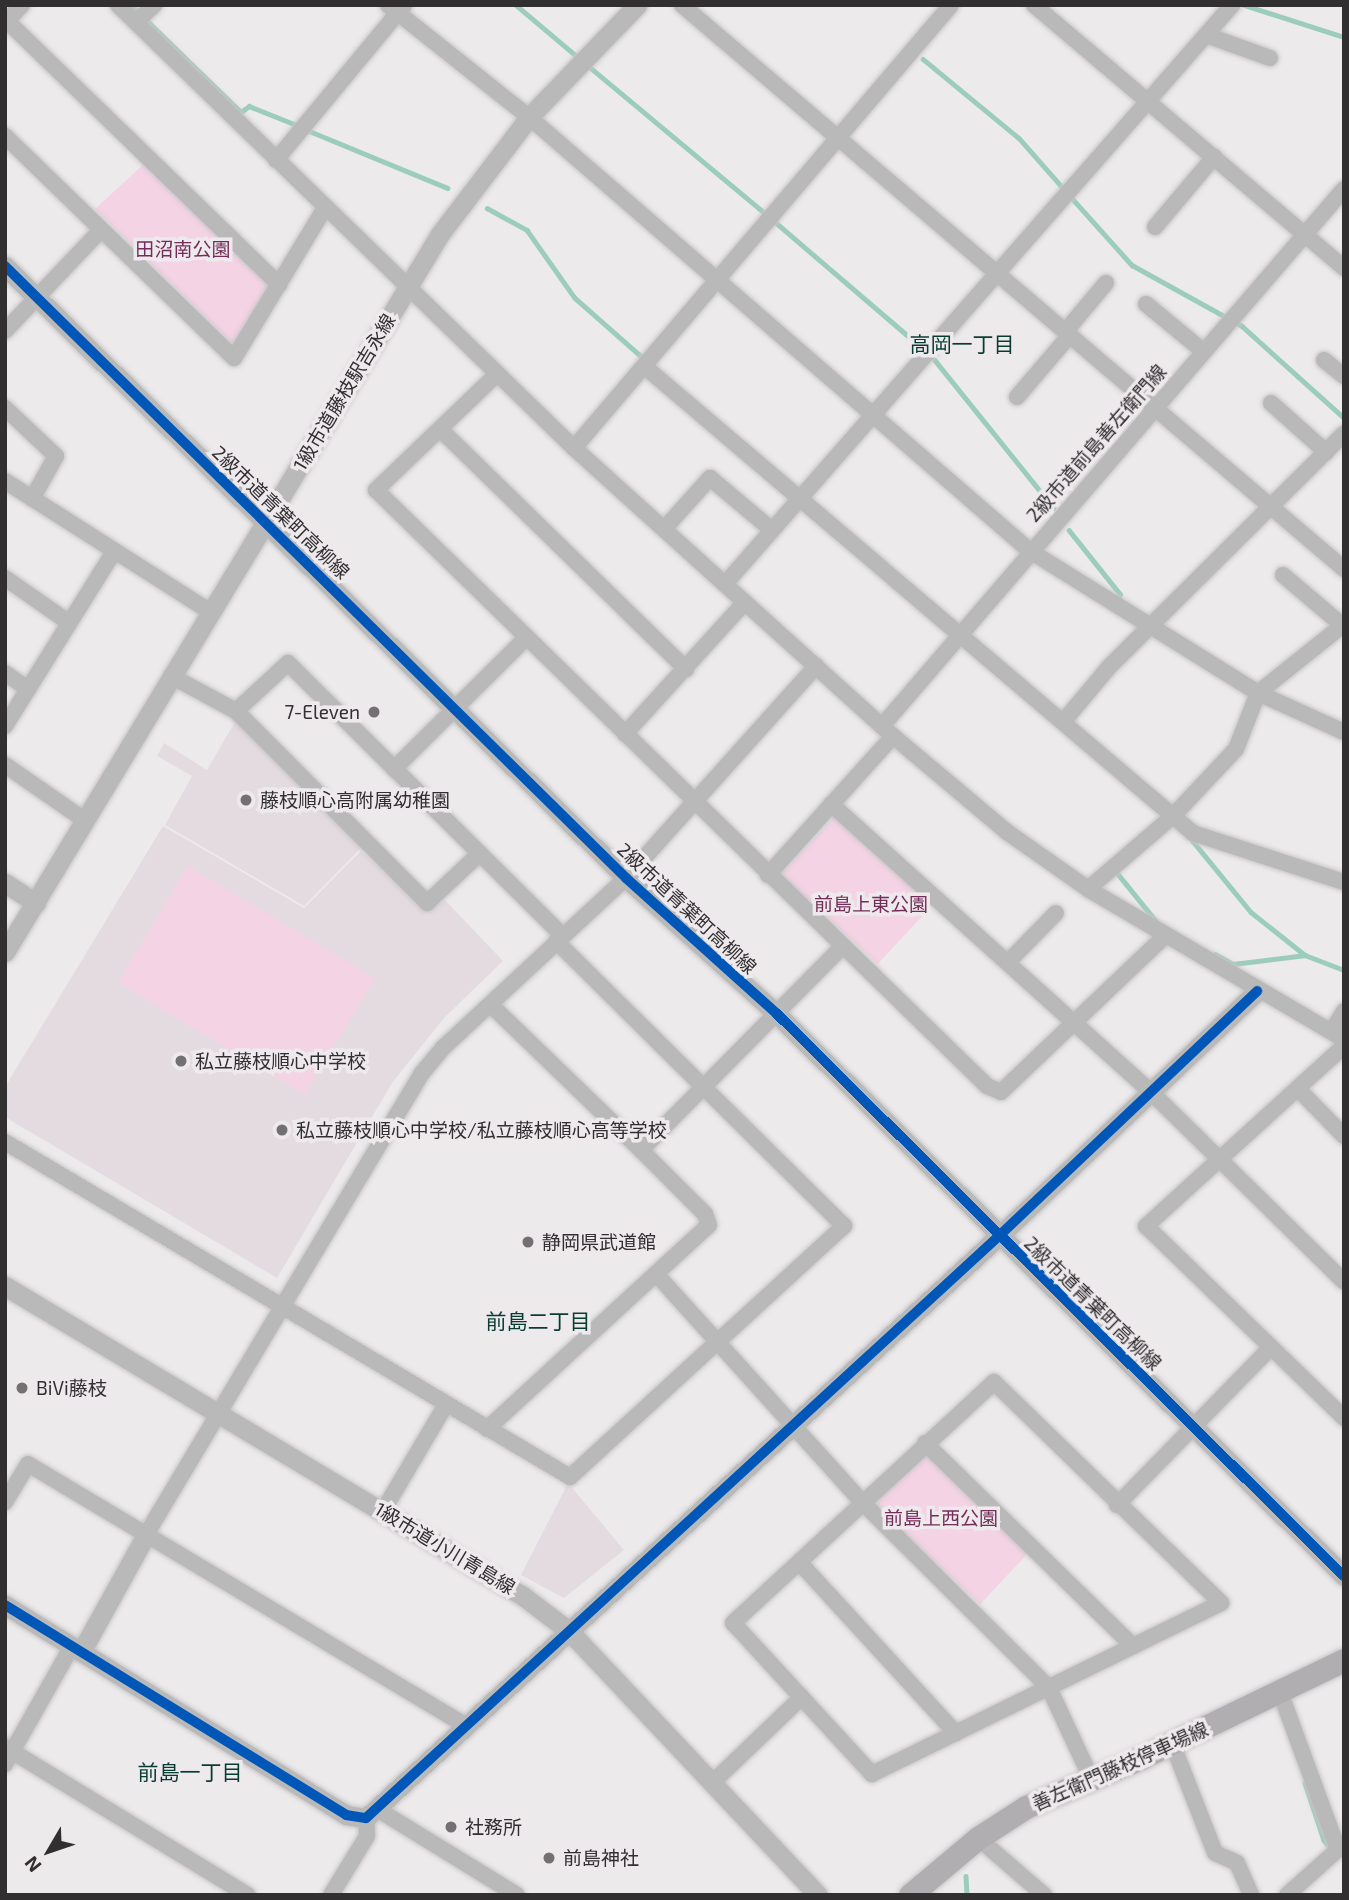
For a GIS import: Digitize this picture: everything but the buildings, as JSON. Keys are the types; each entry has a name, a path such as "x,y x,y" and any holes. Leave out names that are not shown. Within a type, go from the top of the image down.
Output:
{"main road":[{"name":"善左衛門藤枝停車場線","path":"910,1895 978,1838 1026,1807 1172,1743 1344,1660"}],"street":[{"path":"22,5 6,22 279,285"},
{"path":"118,5 145,13 276,160 575,448 887,731 1007,832 1164,937 1338,1035 1344,1011"},
{"name":"1級市道藤枝駅吉永線","path":"5,952 86,821 264,520 319,437 406,288 475,185 529,117 637,5"},
{"path":"681,5 1344,569"},
{"path":"575,448 772,220 837,138 951,5"},
{"path":"1034,5 1344,268"},
{"path":"725,584 995,272 1232,5"},
{"path":"276,160 396,8 529,117 716,282 1031,551 1258,693 1344,732"},
{"path":"1206,35 1270,58"},
{"path":"5,136 234,358 325,208"},
{"path":"1155,227 1214,158"},
{"name":"2級市道前島善左衛門線","path":"768,875 831,804 958,634 1344,189"},
{"path":"5,331 100,231"},
{"name":"2級市道青葉町高柳線","path":"5,266 626,878 776,1014 999,1236 1195,1425 1344,1576"},
{"path":"1017,397 1106,283"},
{"path":"1146,304 1203,351"},
{"path":"1324,360 1344,376"},
{"path":"644,366 1193,833 1344,882"},
{"path":"497,374 376,490 841,948 987,1086 1001,1092 1164,937"},
{"path":"1271,403 1325,452"},
{"path":"5,408 55,456 32,499"},
{"path":"440,429 686,669"},
{"path":"1063,722 1109,667 1344,433"},
{"path":"664,529 710,478 772,530"},
{"path":"5,481 113,553 209,611"},
{"path":"5,726 113,553"},
{"path":"1088,888 1173,816 1237,749 1258,693 1343,624 1283,575"},
{"path":"5,578 68,622"},
{"path":"625,734 745,602"},
{"path":"394,769 527,637"},
{"path":"5,1142 282,1304 445,1406 570,1477 844,1226 288,663 236,711"},
{"path":"247,1895 8,1754 221,1413 401,1102 444,1046 626,878 816,666"},
{"path":"5,673 28,689"},
{"path":"171,676 236,711 427,902 479,854"},
{"path":"5,765 86,821"},
{"path":"831,804 1009,961 1152,1093 1344,1282"},
{"path":"5,883 36,903"},
{"path":"1009,961 1056,913"},
{"path":"641,1150 841,948"},
{"path":"331,1895 367,1836 371,1814 999,1236 1257,991"},
{"path":"487,1429 709,1225 705,1214 491,1004"},
{"path":"1344,1045 1146,1226 1344,1418"},
{"path":"1298,1089 1344,1136"},
{"path":"657,1275 861,1501 1049,1688 1091,1778"},
{"name":"1級市道小川青島線","path":"5,1286 523,1596 569,1631 818,1895"},
{"path":"1117,1505 1270,1348"},
{"path":"994,1382 1117,1505 1221,1604 872,1774 733,1623 800,1563 861,1501 994,1382"},
{"path":"383,1511 445,1406"},
{"path":"925,1443 1133,1646"},
{"path":"5,1502 28,1464 465,1725"},
{"path":"800,1563 956,1733"},
{"path":"5,1605 346,1815 371,1814 517,1895"},
{"path":"1280,1692 1340,1845 1287,1895"},
{"path":"712,1783 802,1697"},
{"path":"1172,1743 1215,1853 1237,1863 1251,1895"},
{"path":"978,1838 1044,1895"}],"shaded area":[{"name":"藤枝順心高附属幼稚園","path":"236,720 361,848 304,906 165,825 192,776 157,756 164,743 207,770"},
{"path":"163,826 304,908 361,851 428,909 445,900 503,961 444,1018 392,1083 277,1278 5,1117 5,1087"},
{"path":"568,1483 624,1550 564,1598 521,1575"}],"green space":[{"name":"田沼南公園","path":"145,163 270,288 240,341 231,342 95,209"},
{"name":"前島上東公園","path":"837,814 934,904 878,964 781,874"},
{"path":"188,866 375,978 305,1095 118,983"},
{"name":"前島上西公園","path":"924,1452 1030,1551 980,1604 874,1505"}],"waterway":[{"path":"131,5 241,112 249,106 299,126"},
{"path":"516,5 579,58"},
{"path":"1244,5 1344,37"},
{"path":"923,59 1019,138 1064,189"},
{"path":"586,64 767,215"},
{"path":"307,130 448,188"},
{"path":"1070,196 1132,265 1242,326 1344,418"},
{"path":"487,208 527,230 575,298 643,358"},
{"path":"774,221 914,341"},
{"path":"934,359 1054,508"},
{"path":"1069,530 1120,594 1119,601"},
{"path":"1192,840 1251,912 1305,955 1344,970"},
{"path":"1118,874 1156,921"},
{"path":"1215,954 1233,964 1305,955"},
{"path":"1305,1783 1324,1840 1331,1849"},
{"path":"966,1876 967,1895"}],"cycle path":[{"path":"5,266 626,878 777,1014 1344,1576"},
{"path":"5,1605 346,1815 366,1818 999,1236 1257,991"}],"place":[{"name":"7-Eleven","path":"374,712"},
{"name":"藤枝順心高附属幼稚園","path":"246,800"},
{"name":"私立藤枝順心中学校","path":"181,1061"},
{"name":"私立藤枝順心中学校/私立藤枝順心高等学校","path":"282,1130"},
{"name":"静岡県武道館","path":"528,1242"},
{"name":"BiVi藤枝","path":"22,1388"},
{"name":"社務所","path":"451,1827"},
{"name":"前島神社","path":"549,1858"}],"district":[{"name":"高岡一丁目","path":"962,344"},
{"name":"前島二丁目","path":"538,1321"},
{"name":"前島一丁目","path":"190,1772"}]}
